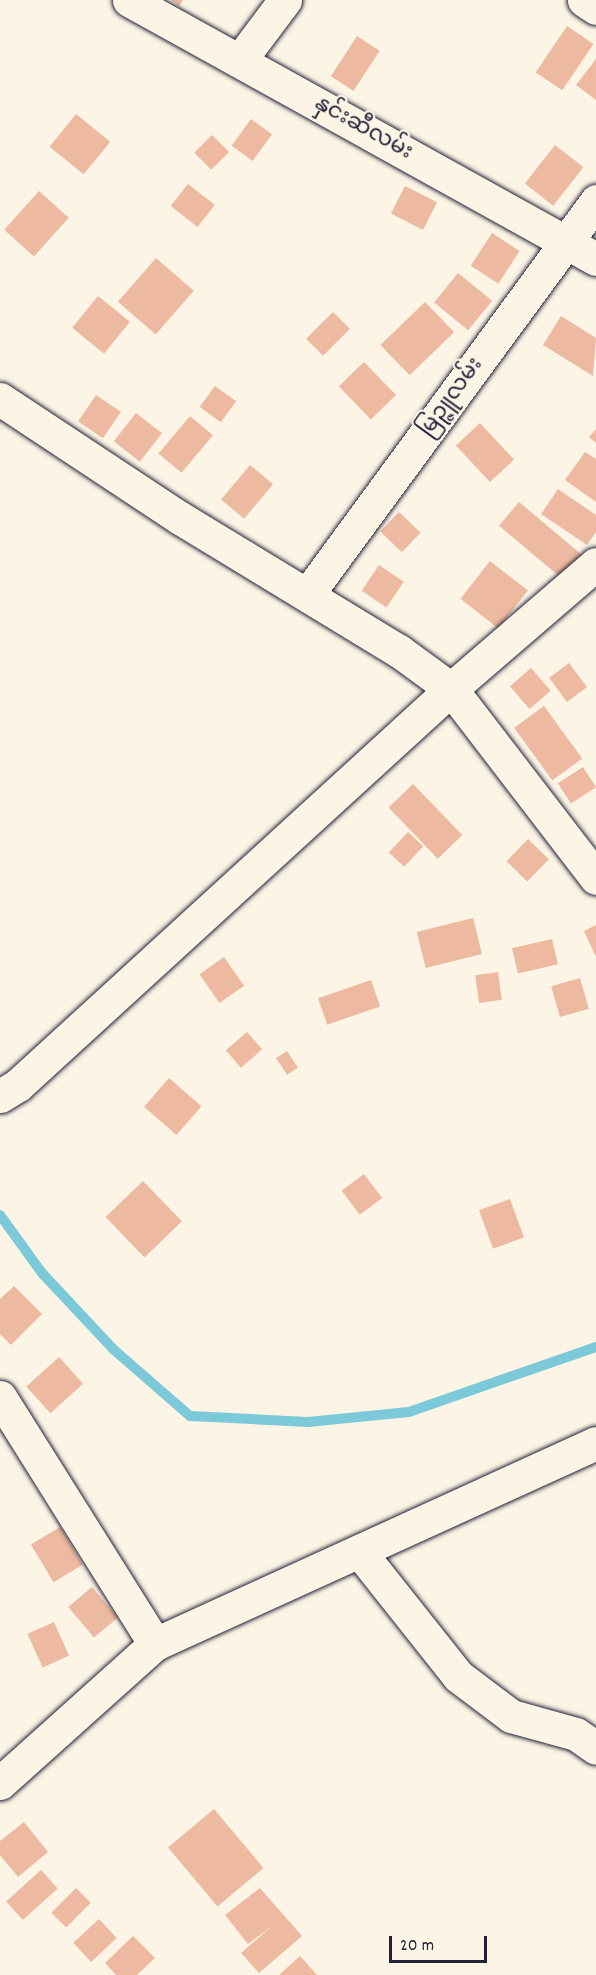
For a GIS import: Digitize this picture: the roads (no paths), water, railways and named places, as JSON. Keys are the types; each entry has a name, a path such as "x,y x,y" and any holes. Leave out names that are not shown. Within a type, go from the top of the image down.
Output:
{"street":[{"name":"နှင်းဆီလမ်း","path":"129,0 596,259"},
{"path":"240,60 285,0"},
{"path":"584,0 596,8"},
{"name":"မြဉ္ဇူလမ်း","path":"307,595 596,201"},
{"path":"0,399 180,518 399,651 451,689 596,878"},
{"path":"0,1096 18,1085 451,689 596,564"},
{"path":"0,1397 155,1644"},
{"path":"0,1783 155,1644 596,1443"},
{"path":"359,1551 458,1676 511,1716 576,1734 596,1748"}],"waterway":[{"path":"0,1215 42,1273 113,1349 190,1416 308,1422 409,1412 596,1347"}]}
